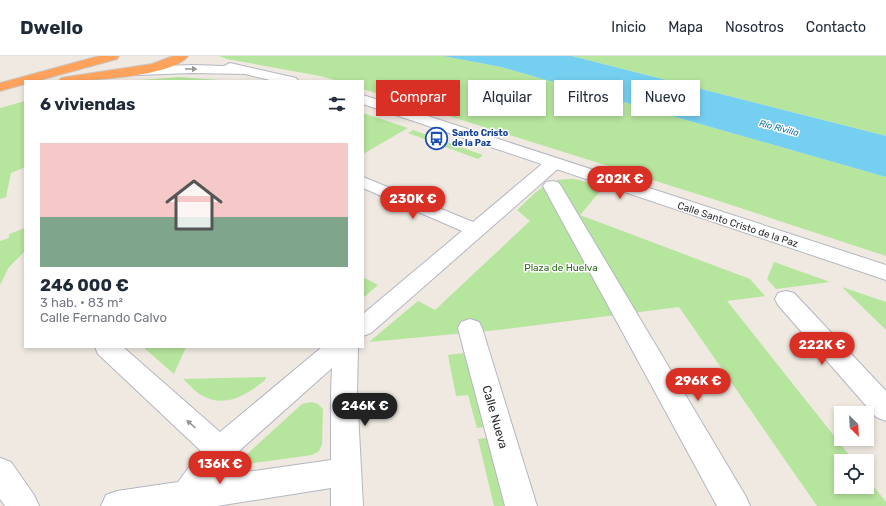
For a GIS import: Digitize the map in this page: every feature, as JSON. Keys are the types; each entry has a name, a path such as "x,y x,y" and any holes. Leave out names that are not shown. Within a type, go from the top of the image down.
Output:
{"highway":[{"path":"25,80 46,74 67,60 113,56"},
{"path":"69,80 150,56"},
{"path":"73,80 138,71 167,64 182,56"},
{"path":"67,60 93,73 138,71"},
{"path":"0,87 24,80"},
{"path":"0,100 24,93"}],"street":[{"path":"194,56 243,71 287,80"},
{"path":"138,71 192,69 243,71"},
{"name":"Calle Santo Cristo de la Paz","path":"364,99 886,273"},
{"path":"364,326 554,162"},
{"path":"364,182 476,230"},
{"path":"552,186 734,506"},
{"path":"786,299 886,409"},
{"name":"Calle Nueva","path":"470,328 521,506"},
{"path":"108,348 220,450"},
{"path":"186,496 220,450 339,348"},
{"path":"346,348 344,393 348,506"},
{"path":"0,472 23,506"},
{"path":"117,506 347,472"}],"green space":[{"path":"219,56 443,56 501,67 554,82 554,116 623,116 623,102 631,104 631,116 672,116 886,177 886,256 713,199 449,116 460,116 460,80 376,80 376,93 364,89 364,80 334,80 227,59"},
{"path":"572,56 886,56 886,136 700,89 700,80 666,80"},
{"path":"179,77 220,80 140,80"},
{"path":"24,101 24,167 11,173 6,197 0,199 0,108"},
{"path":"364,113 408,128 364,153"},
{"path":"413,130 483,155 478,159 408,133"},
{"name":"Plaza de Huelva","path":"564,179 583,181 603,188 580,215 750,279 765,296 727,301 834,436 834,446 842,446 848,454 834,454 834,494 874,494 874,487 886,502 886,506 817,506 679,307 498,330 369,342 418,301 435,310 530,221 517,210 542,187"},
{"path":"24,228 24,252 9,267 0,285 0,241 9,238 9,234"},
{"path":"774,262 830,282 776,289 767,279"},
{"path":"364,278 378,285 364,297"},
{"path":"842,287 886,302 886,330"},
{"path":"144,348 186,348 174,374"},
{"path":"489,350 510,424 477,428 468,395 456,396 448,355"},
{"path":"266,377 265,380 245,394 237,398 221,401 202,396 183,379"},
{"path":"312,402 318,404 323,409 322,445 319,451 312,455 247,464 243,462 244,457 302,404"},
{"path":"513,434 535,506 494,506 478,439"}],"water":[{"path":"443,56 572,56 666,80 631,80 631,104 623,102 623,80 554,80 554,82 501,67"},
{"name":"Río Rivilla","path":"700,89 886,136 886,177 672,116 700,116"}],"place":[{"name":"Santo Cristo de la Paz","path":"437,138"}]}
